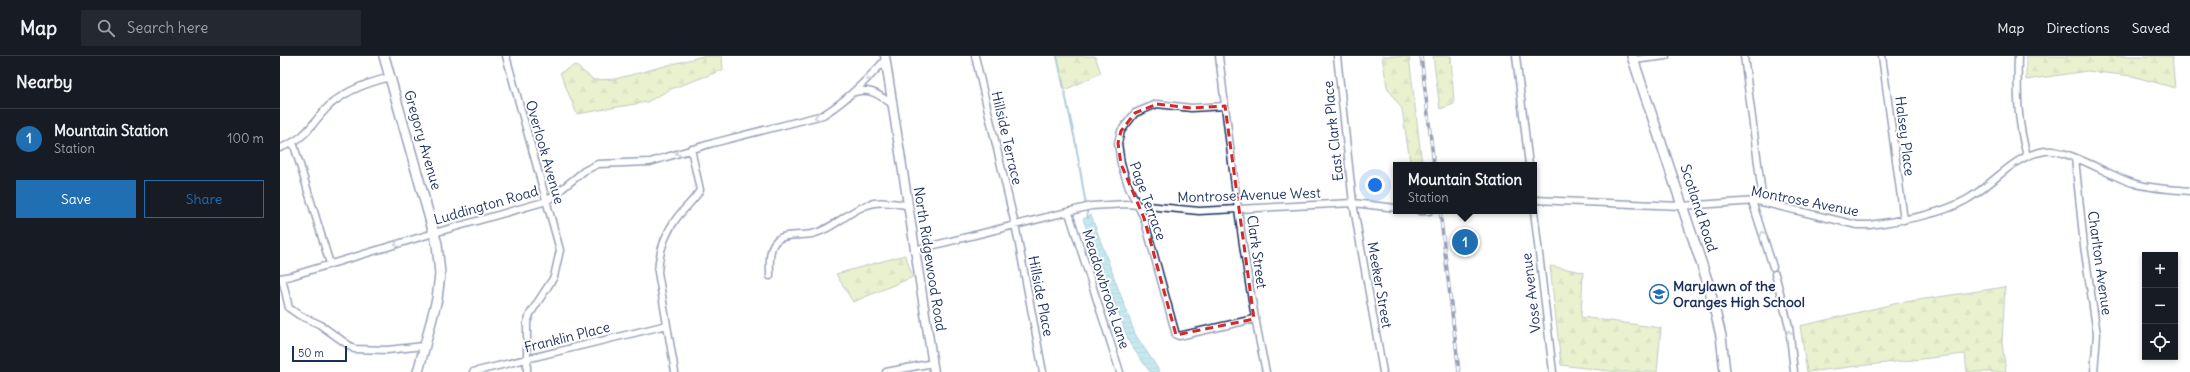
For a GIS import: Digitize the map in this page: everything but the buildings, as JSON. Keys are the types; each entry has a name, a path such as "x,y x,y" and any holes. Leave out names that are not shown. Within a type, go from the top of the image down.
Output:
{"main road":[{"name":"Gregory Avenue","path":"384,56 434,233 440,274 437,299 418,372"},
{"name":"Scotland Road","path":"1633,58 1684,206 1709,286 1721,336 1725,372"}],"street":[{"name":"Overlook Avenue","path":"506,56 555,231 559,255 554,277 530,314 527,324 526,359"},
{"name":"Hillside Terrace","path":"975,56 1015,225"},
{"name":"Clark Street","path":"1219,56 1238,209 1254,319 1266,372"},
{"name":"East Clark Place","path":"1337,56 1353,203"},
{"path":"1516,56 1529,162"},
{"path":"1633,58 1666,56"},
{"path":"1744,56 1763,202"},
{"name":"Halsey Place","path":"1882,56 1904,220"},
{"path":"2018,56 2017,105 2020,131 2027,156"},
{"name":"Luddington Road","path":"281,278 547,201 584,171 598,164 650,162 691,149 823,115 836,107 848,94 872,74 885,57"},
{"name":"North Ridgewood Road","path":"885,57 934,372"},
{"path":"280,148 302,137 317,122 324,111 357,86 390,77"},
{"path":"848,94 862,90 877,94 892,104"},
{"name":"Page Terrace","path":"1225,106 1191,108 1157,104 1146,107 1135,113 1120,131 1119,154 1129,188 1138,205 1176,335 1179,336 1254,319"},
{"path":"293,142 330,264"},
{"path":"675,372 658,272 658,260 664,239 676,218 695,199 700,190 691,149"},
{"name":"Montrose Avenue","path":"1537,200 1684,206 1752,201 1763,202 1857,225 1870,225 1904,220 1943,211 1962,202 2005,168 2027,156 2046,150 2062,152 2138,184 2190,191"},
{"name":"Charlton Avenue","path":"2075,158 2084,246 2098,334 2094,372"},
{"path":"1752,201 1774,270 1789,326 1794,372"},
{"path":"770,276 772,249 776,240 782,237 812,234 826,229 859,207 876,202 907,205"},
{"name":"Montrose Avenue West","path":"915,250 1069,213 1091,206 1138,205 1199,211 1353,203 1393,208"},
{"name":"Meeker Street","path":"1353,203 1383,372"},
{"name":"Meadowbrook Lane","path":"1069,213 1120,372"},
{"name":"Vose Avenue","path":"1534,214 1552,372"},
{"name":"Hillside Place","path":"1015,225 1043,372"},
{"path":"281,278 289,308 299,315 319,324 354,349 386,350 424,346"},
{"name":"Franklin Place","path":"473,372 667,325"},
{"path":"526,359 527,372"},
{"path":"886,372 933,363"}],"highlighted area":[{"path":"1157,104 1191,108 1225,106 1254,319 1176,335 1144,218 1121,164 1118,143 1121,131 1135,113"}],"green space":[{"path":"703,56 722,56 723,70 671,89 647,102 577,114 560,73 575,65 594,80 615,79"},
{"path":"1057,56 1095,56 1101,73 1065,90"},
{"path":"1382,56 1409,56 1422,162 1410,162 1402,109 1387,87"},
{"path":"1433,56 1451,56 1454,104 1440,109"},
{"path":"2026,56 2172,56 2175,88 2132,76 2087,71 2026,80"},
{"path":"905,255 913,277 853,302 836,274"},
{"path":"1550,266 1583,272 1581,317 1661,328 1657,372 1617,372 1561,365"},
{"path":"2005,287 2002,343 2006,372 1967,372 1965,354 1807,372 1800,326 1898,303"}],"water":[{"path":"1091,215 1135,334 1160,372 1150,372 1130,344 1083,219"}],"waterway":[{"path":"1057,56 1076,145 1088,218"}],"railway":[{"path":"1421,56 1434,162"},
{"path":"1440,214 1459,372"}],"place":[{"name":"Mountain Station","path":"1465,242"},
{"name":"Marylawn of the Oranges High School","path":"1659,294"}]}
